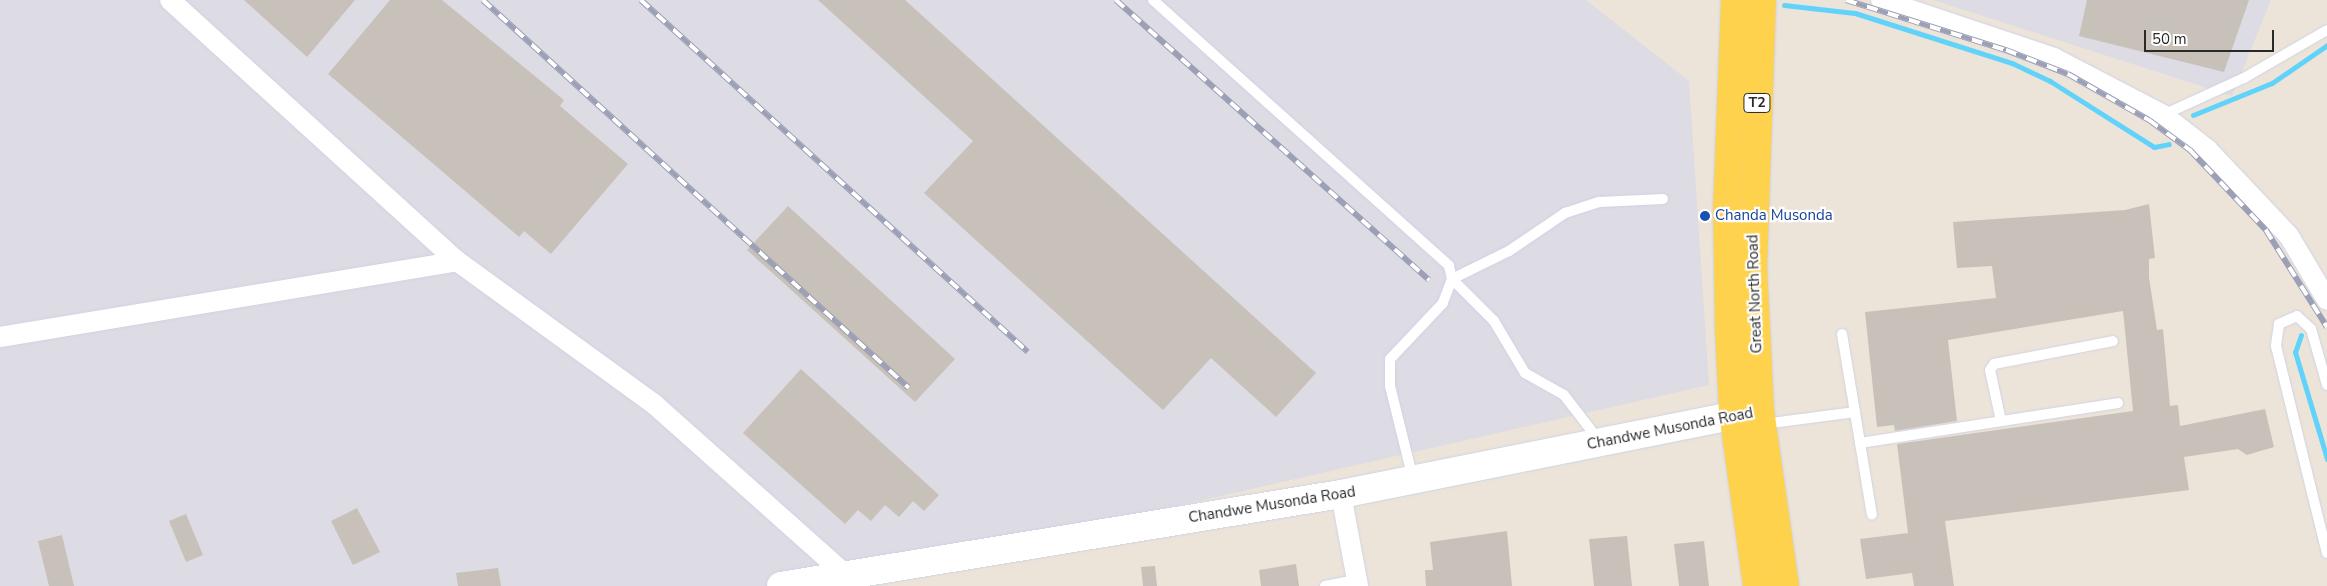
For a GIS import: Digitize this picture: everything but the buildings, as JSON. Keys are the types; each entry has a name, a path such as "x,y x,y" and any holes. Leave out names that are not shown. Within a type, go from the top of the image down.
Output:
{"main road":[{"name":"Great North Road","path":"1735,0 1727,205 1733,413 1757,586"},
{"name":"Great North Road","path":"1762,0 1753,216 1761,417 1785,586"}],"street":[{"path":"170,0 458,261 654,404 845,574"},
{"path":"1882,0 2054,58 2163,115 2208,150 2288,236 2327,300"},
{"path":"0,337 458,261"},
{"name":"Chandwe Musonda Road","path":"781,586 1341,494 1733,413 1761,417"},
{"path":"1341,494 1357,583"}],"lane":[{"path":"1153,0 1449,266 1452,279 1494,321 1525,373 1564,395 1600,442"},
{"path":"2163,115 2244,78 2327,30"},
{"path":"1413,480 1390,386 1390,360 1443,303 1452,279 1509,250 1566,213 1599,202 1662,200"},
{"path":"2327,385 2311,329 2297,316 2278,324 2276,346 2327,554"},
{"path":"1842,334 1872,515"},
{"path":"2001,421 1990,370 1994,364 2113,341"},
{"path":"1860,443 2118,403"},
{"path":"1761,417 1855,412"},
{"path":"1325,586 1357,583"}],"shaded area":[{"path":"0,0 1586,0 1689,81 1709,385 824,586 0,586"},
{"path":"1933,0 2271,0 2232,96"}],"waterway":[{"path":"1784,5 1855,13 2012,63 2050,81 2154,147 2169,144"},
{"path":"2193,115 2272,83 2327,45"},
{"path":"2301,335 2295,352 2327,459"}],"railway":[{"path":"483,0 909,388"},
{"path":"641,0 1028,352"},
{"path":"1116,0 1429,280"},
{"path":"1846,0 2006,50 2068,74 2149,120 2190,150 2266,230 2327,327"}],"place":[{"name":"Chanda Musonda","path":"1705,216"}]}
